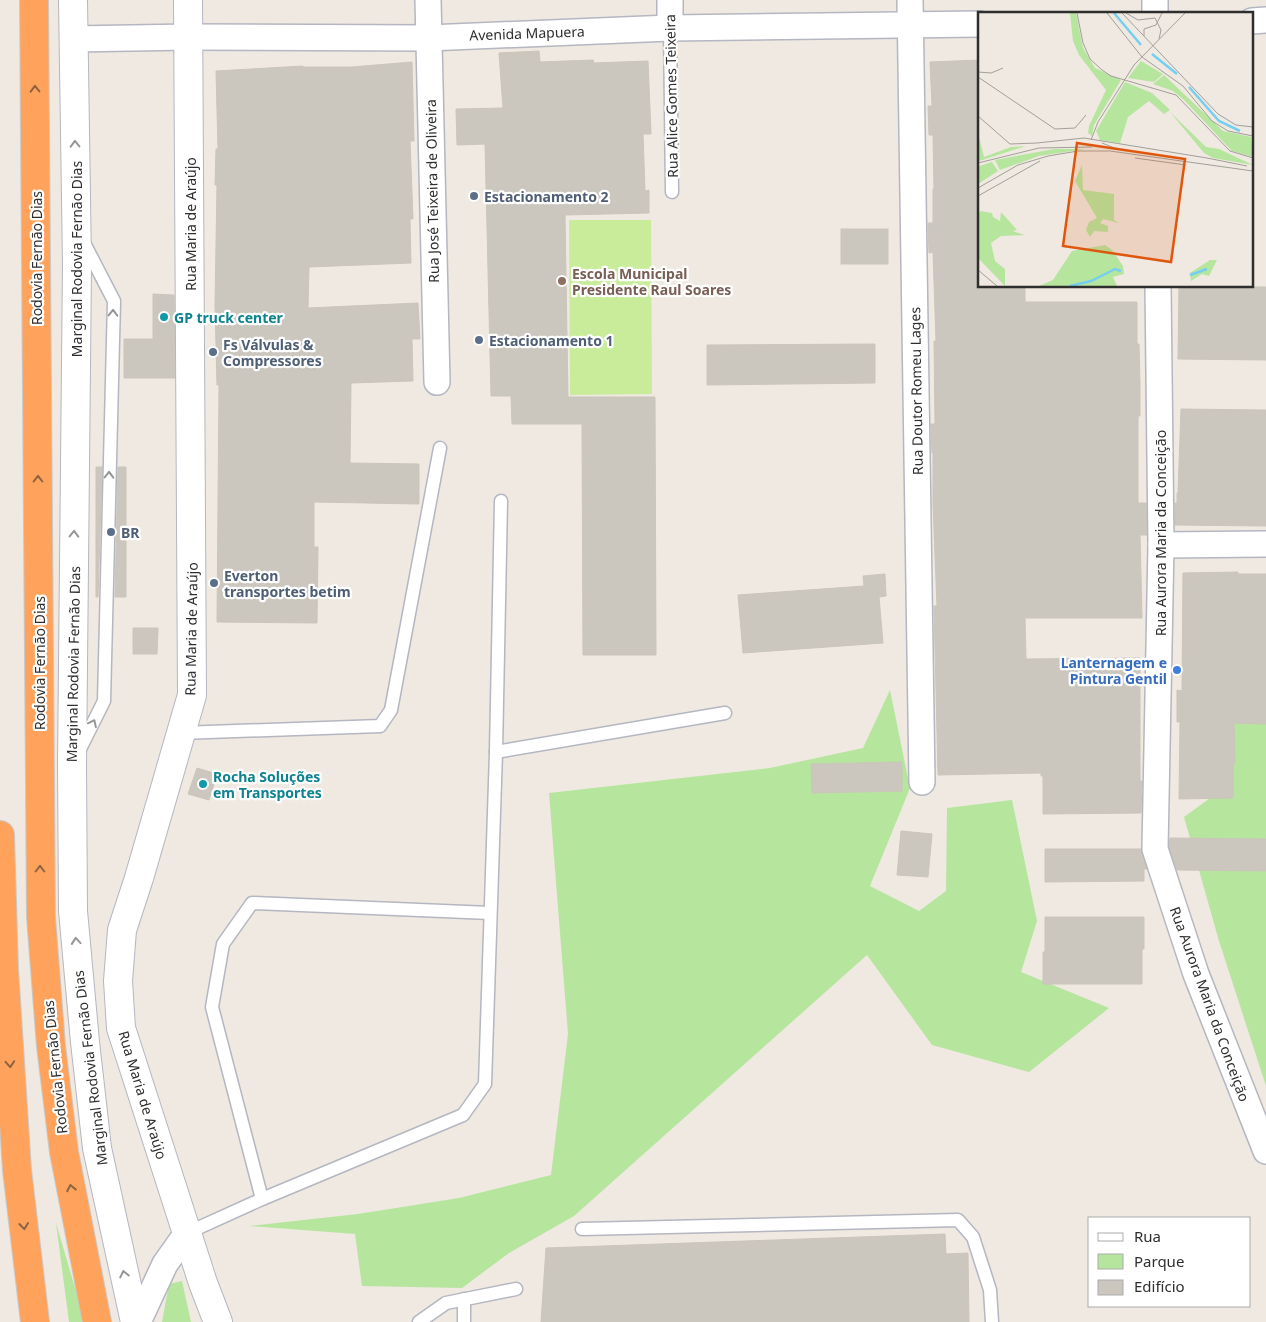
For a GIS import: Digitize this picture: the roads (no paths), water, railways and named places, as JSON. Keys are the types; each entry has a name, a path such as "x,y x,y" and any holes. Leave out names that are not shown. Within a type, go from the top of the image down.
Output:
{"highway":[{"name":"Rodovia Fernão Dias","path":"34,0 41,917 51,1046 64,1152 97,1322"},
{"path":"0,835 4,969 18,1170 35,1322"}],"street":[{"name":"Marginal Rodovia Fernão Dias","path":"73,0 76,229 72,766 73,911 84,1042 97,1148 136,1322"},
{"name":"Rua Maria de Araújo","path":"188,0 192,695 122,930 118,982 122,1028 203,1283 218,1322"},
{"name":"Rua José Teixeira de Oliveira","path":"428,0 437,382"},
{"name":"Rua Alice Gomes Teixeira","path":"670,0 670,28"},
{"name":"Rua Doutor Romeu Lages","path":"910,0 922,782"},
{"name":"Avenida Mapuera","path":"73,39 189,37 428,38 670,28 978,24"},
{"name":"Rua Aurora Maria da Conceição","path":"1158,288 1161,546 1155,849 1196,974 1266,1151"},
{"path":"1161,546 1266,544"},
{"path":"136,1322 165,1264 187,1233"}],"lane":[{"name":"Rua Alice Gomes Teixeira","path":"670,28 672,192"},
{"path":"72,766 104,701 114,301 76,229"},
{"path":"181,734 380,726 391,710 440,448"},
{"path":"187,1233 262,1199 463,1115 485,1084 496,752 501,501"},
{"path":"496,752 725,713"},
{"path":"262,1199 212,1006 223,944 252,903 490,913"},
{"path":"582,1229 958,1220 973,1237 985,1272 990,1290 992,1322"},
{"path":"419,1322 446,1303 516,1289"},
{"path":"464,1299 464,1322"}],"place":[{"name":"Estacionamento 2","path":"474,196"},
{"name":"Escola Municipal Presidente Raul Soares","path":"562,281"},
{"name":"GP truck center","path":"164,317"},
{"name":"Estacionamento 1","path":"479,340"},
{"name":"Fs Válvulas & Compressores","path":"213,352"},
{"name":"BR","path":"111,532"},
{"name":"Everton transportes betim","path":"214,583"},
{"name":"Lanternagem e Pintura Gentil","path":"1177,670"},
{"name":"Rocha Soluções em Transportes","path":"203,784"}]}
